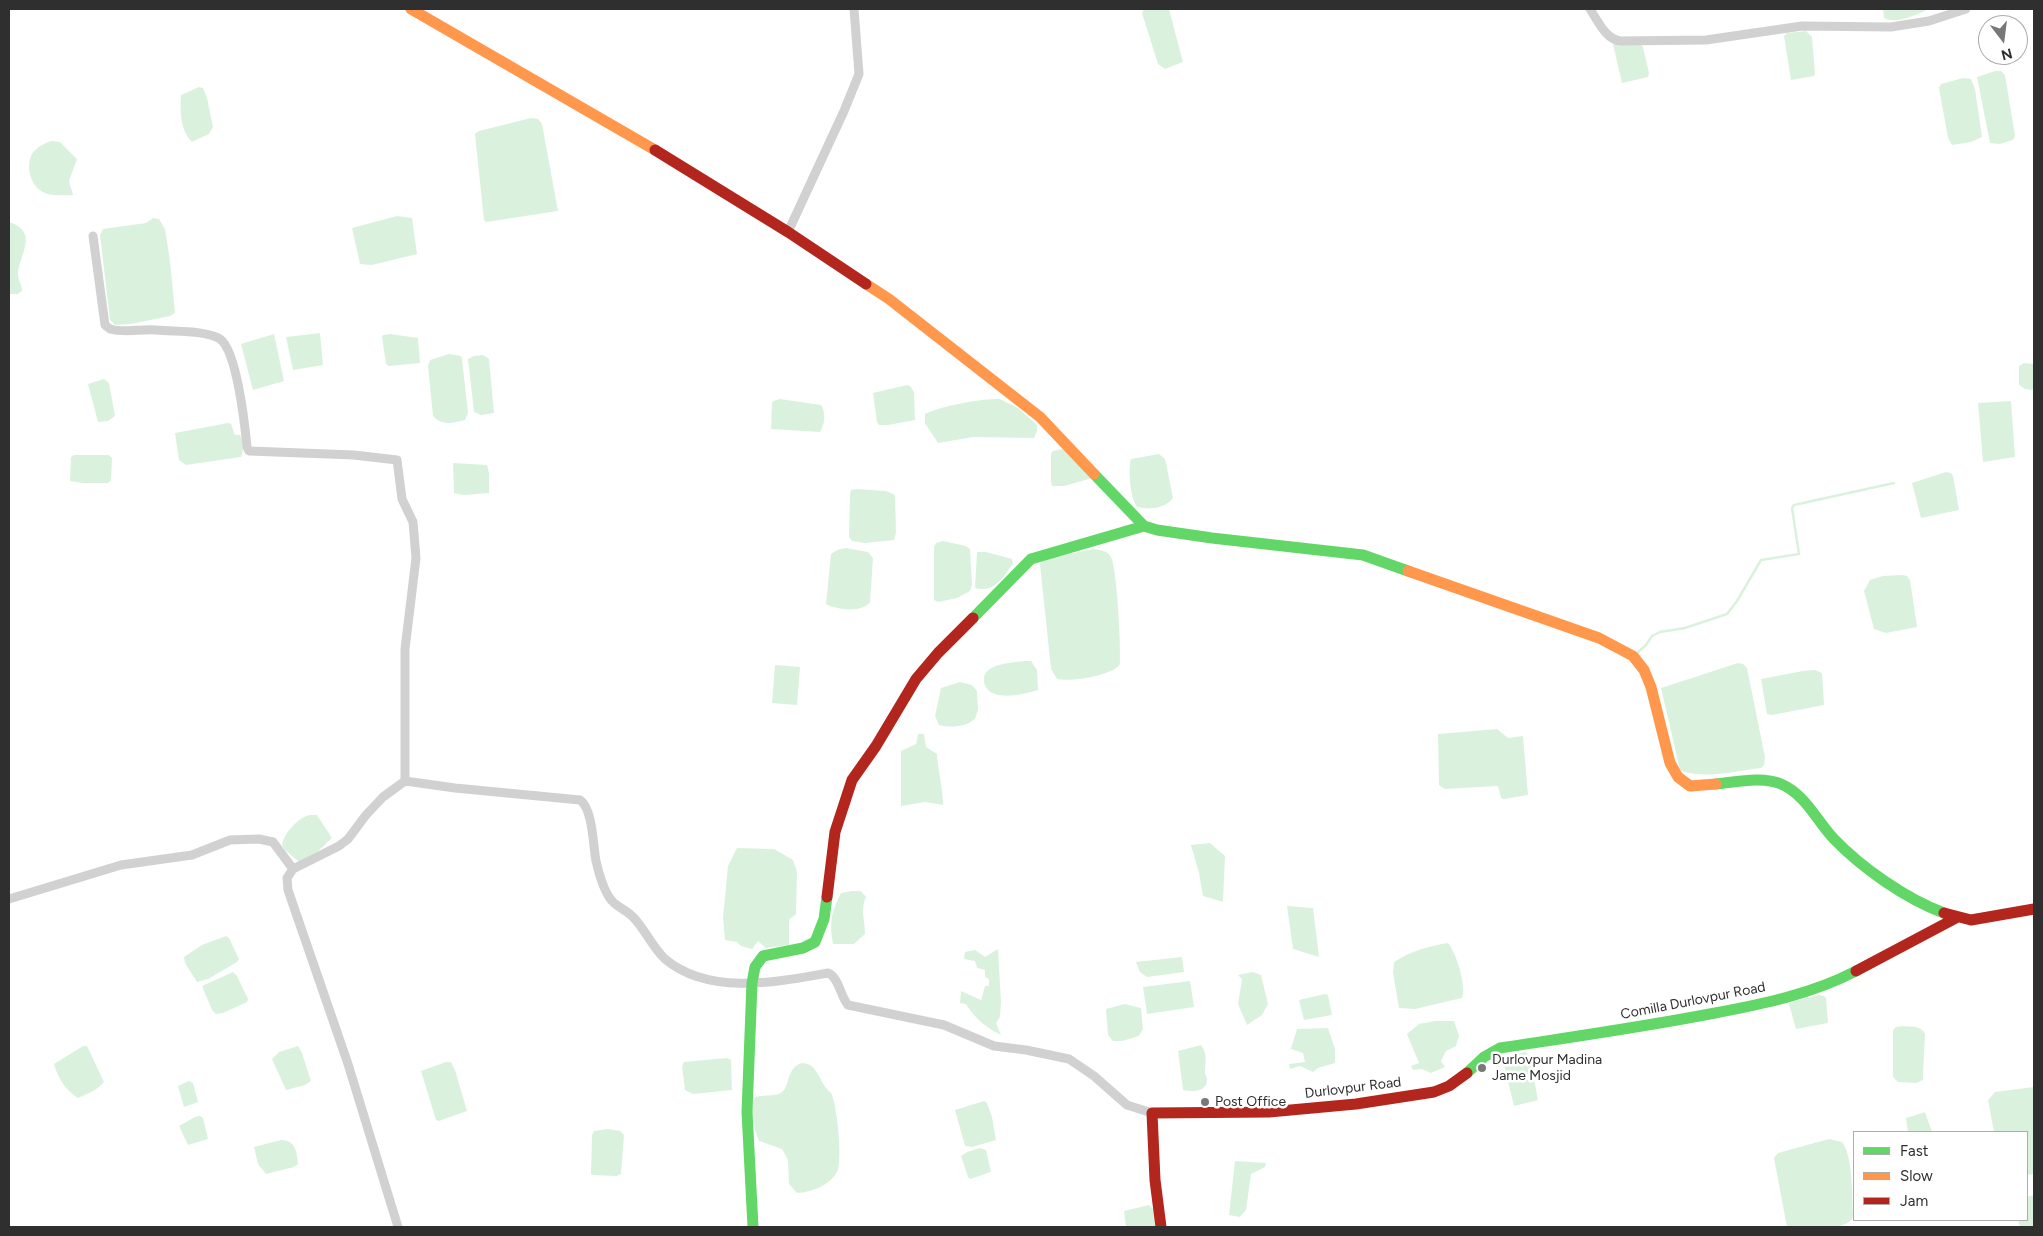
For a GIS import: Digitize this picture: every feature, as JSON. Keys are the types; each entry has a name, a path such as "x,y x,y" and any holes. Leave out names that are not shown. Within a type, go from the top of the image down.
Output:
{"main road":[{"path":"411,9 627,132 788,232 889,299 1040,417 1144,526 1157,530 1212,538 1363,555 1599,638 1632,655 1647,675 1652,685 1664,746 1681,782 1690,786 1761,781 1779,783 1790,790 1811,810 1832,838 1845,850 1895,887 1956,918 1971,920 2034,909"},
{"path":"753,1227 747,1112 752,983 755,967 763,956 803,948 815,942 824,919 835,832 852,780 876,746 916,679 938,653 1032,559 1144,526"},
{"name":"Comilla Durlovpur Road","path":"1432,1093 1452,1085 1468,1073 1484,1057 1500,1048 1664,1024 1774,1001 1831,984 1956,918"},
{"name":"Durlovpur Road","path":"1152,1113 1219,1115 1252,1113 1367,1103 1432,1093"},
{"path":"1152,1113 1156,1187 1161,1227"}],"street":[{"path":"788,232 859,74 854,9"},
{"path":"1590,9 1608,35 1614,40 1621,41 1706,40 1802,26 1891,27 1929,20 1966,9"},
{"path":"93,236 105,324 110,329 200,334 220,340 227,347 244,411 249,451 354,455 396,460 402,499 413,522 416,558 405,649 405,781 383,797 366,814 348,839 339,846 293,869 288,878 288,890 348,1064 398,1227"},
{"path":"405,781 455,788 580,800 588,811 596,862 606,890 613,902 633,917 656,949 678,967 704,978 720,982 752,983 828,973 835,978 842,998 848,1005 944,1025 994,1046 1026,1050 1069,1059 1094,1076 1127,1105 1152,1113"},
{"path":"9,899 122,865 192,855 230,840 259,838 274,842 293,869"}],"shaded area":[{"path":"1144,9 1169,9 1183,62 1165,69 1158,64 1142,13"},
{"path":"1883,9 1929,9 1901,20 1889,20 1884,18"},
{"path":"1806,31 1812,37 1815,74 1814,76 1791,80 1784,36 1787,33"},
{"path":"1615,42 1639,43 1643,47 1649,73 1648,77 1622,83 1613,44"},
{"path":"2001,71 2005,75 2015,136 2013,140 2000,144 1990,143 1977,77"},
{"path":"1963,78 1971,79 1975,89 1982,137 1971,142 1952,145 1948,138 1939,88 1941,84"},
{"path":"199,87 203,88 207,98 213,127 209,134 192,142 183,126 181,95"},
{"path":"531,118 538,119 542,124 558,211 486,222 484,220 475,134 479,131"},
{"path":"51,141 60,142 77,159 69,181 73,195 45,193 37,187 31,178 29,166 31,156 38,148"},
{"path":"397,216 412,218 417,254 372,265 360,264 352,228"},
{"path":"153,218 159,219 165,229 175,313 170,316 131,324 115,325 110,320 100,235 103,229 146,223"},
{"path":"9,222 18,226 24,232 26,238 18,275 22,291 18,294 9,294"},
{"path":"320,333 323,365 293,370 286,337"},
{"path":"274,334 284,381 253,390 241,344"},
{"path":"390,334 418,338 420,363 389,366 386,364 382,337 383,335"},
{"path":"449,354 461,356 462,359 468,413 465,420 448,423 440,421 433,416 428,366 430,360"},
{"path":"483,355 489,359 494,413 481,415 474,412 468,359"},
{"path":"2024,363 2034,364 2034,390 2025,389 2019,385 2019,366"},
{"path":"104,379 109,383 115,416 108,421 98,422 88,384"},
{"path":"907,385 914,392 915,420 879,425 873,393"},
{"path":"780,399 821,405 824,411 824,418 820,432 771,429 772,403"},
{"path":"1000,399 1018,408 1037,425 1034,438 973,437 938,443 925,423 925,414 942,408 972,401"},
{"path":"2011,401 2015,457 1983,462 1978,403"},
{"path":"231,424 235,435 240,435 241,437 243,449 241,457 186,465 179,460 175,433"},
{"path":"1067,450 1091,476 1089,479 1064,486 1052,486 1051,454 1053,451"},
{"path":"1159,454 1165,459 1173,498 1170,502 1156,508 1137,507 1130,483 1131,459"},
{"path":"74,455 109,455 112,458 111,480 108,483 70,481 71,457"},
{"path":"453,463 487,465 489,493 464,495 454,493"},
{"path":"1946,472 1951,473 1953,476 1959,510 1921,518 1912,483"},
{"path":"851,490 886,491 895,495 896,533 894,540 865,543 852,541 849,537 850,494"},
{"path":"943,541 966,546 970,549 972,585 970,591 957,598 938,602 934,600 934,547 936,543"},
{"path":"846,548 868,552 873,558 870,602 861,608 843,609 826,604 831,554"},
{"path":"1094,549 1108,553 1113,564 1118,609 1120,664 1109,672 1100,675 1071,680 1057,679 1051,669 1040,564 1058,556"},
{"path":"977,552 986,552 1012,559 1013,564 993,586 982,589 975,588"},
{"path":"1883,576 1907,576 1910,580 1917,627 1886,633 1874,629 1864,591 1870,580"},
{"path":"1031,661 1037,670 1038,690 1019,695 1004,696 992,693 987,689 984,681 985,675 989,670 1001,664"},
{"path":"1738,663 1743,664 1747,668 1765,757 1764,765 1761,768 1710,775 1680,770 1661,688"},
{"path":"775,665 800,667 797,705 772,703"},
{"path":"1815,670 1822,673 1824,705 1772,715 1767,714 1761,679"},
{"path":"960,682 972,685 977,691 978,710 975,719 967,724 958,726 939,725 935,716 941,688"},
{"path":"1497,729 1508,738 1523,736 1528,795 1504,799 1501,798 1498,786 1445,789 1439,785 1438,734"},
{"path":"918,734 924,734 926,747 937,754 943,805 925,802 901,806 901,751 916,744"},
{"path":"309,815 317,815 332,838 308,859 298,861 285,850 282,845 283,840 300,819"},
{"path":"1210,843 1225,856 1223,902 1203,896 1191,845"},
{"path":"737,848 774,849 793,860 797,872 796,914 789,920 789,945 766,948 758,941 752,949 741,946 737,942 725,940 723,917 728,866"},
{"path":"861,891 866,897 863,910 865,934 854,944 833,944 831,924 835,906 841,893"},
{"path":"1287,906 1313,908 1319,957 1293,949"},
{"path":"226,936 229,938 239,959 208,979 197,982 185,963 184,957 202,945"},
{"path":"1448,943 1460,970 1463,986 1462,998 1415,1009 1399,1008 1393,973 1394,962 1420,949"},
{"path":"998,949 1001,1002 1000,1017 996,1023 1001,1035 981,1022 966,1004 960,1003 961,991 981,1000 985,986 989,986 989,979 985,977 985,970 977,968 975,961 964,959 965,952 975,950 985,957"},
{"path":"1182,957 1184,972 1147,977 1140,972 1136,962"},
{"path":"233,972 237,976 248,999 247,1002 223,1013 216,1014 212,1010 202,986"},
{"path":"1253,972 1261,975 1268,1004 1262,1015 1247,1025 1238,1004 1242,979 1238,975"},
{"path":"1190,981 1194,1007 1147,1014 1143,987"},
{"path":"1328,995 1332,1015 1304,1020 1299,1000"},
{"path":"1819,995 1826,998 1828,1023 1796,1029 1789,1004"},
{"path":"1125,1004 1141,1008 1143,1029 1139,1036 1122,1041 1113,1041 1108,1035 1106,1009"},
{"path":"1435,1021 1454,1021 1459,1036 1456,1046 1446,1051 1441,1061 1445,1067 1431,1073 1422,1069 1413,1070 1411,1066 1419,1063 1407,1034 1419,1024"},
{"path":"1896,1027 1921,1029 1925,1034 1923,1080 1916,1083 1898,1082 1893,1077 1893,1030"},
{"path":"1328,1028 1335,1049 1335,1063 1318,1068 1313,1072 1300,1066 1290,1069 1289,1064 1305,1062 1303,1053 1291,1049 1297,1029"},
{"path":"1201,1045 1205,1055 1206,1085 1198,1090 1183,1090 1178,1051"},
{"path":"83,1046 87,1046 104,1082 96,1090 78,1098 63,1083 54,1064"},
{"path":"298,1046 311,1081 305,1085 286,1090 272,1059 279,1052"},
{"path":"1526,1052 1530,1057 1538,1100 1514,1106 1502,1057"},
{"path":"727,1058 731,1060 732,1090 693,1094 685,1090 682,1066 684,1062"},
{"path":"451,1062 455,1070 467,1111 439,1121 436,1120 421,1071"},
{"path":"802,1063 814,1069 832,1095 837,1122 839,1166 834,1177 825,1185 814,1190 797,1193 789,1184 788,1160 782,1149 759,1141 754,1125 752,1108 755,1097 776,1095 783,1091 790,1074 796,1066"},
{"path":"189,1081 193,1083 198,1102 184,1107 178,1086"},
{"path":"2034,1087 2034,1174 2028,1175 2028,1131 1994,1131 1988,1100 1995,1092"},
{"path":"984,1101 987,1103 992,1117 996,1140 972,1147 965,1146 955,1110"},
{"path":"1925,1112 1932,1131 1908,1131 1906,1118"},
{"path":"200,1116 203,1118 208,1139 188,1145 179,1126"},
{"path":"608,1129 620,1131 624,1135 621,1174 617,1176 592,1175 592,1135 594,1131"},
{"path":"1829,1139 1842,1142 1846,1148 1850,1166 1853,1216 1850,1221 1834,1227 1787,1227 1774,1158 1778,1153"},
{"path":"286,1140 292,1144 297,1155 298,1164 294,1167 266,1174 258,1164 254,1147"},
{"path":"980,1148 986,1150 991,1172 970,1179 961,1156"},
{"path":"1235,1161 1266,1163 1265,1167 1251,1174 1246,1210 1240,1217 1229,1215"},
{"path":"2034,1195 2034,1227 2020,1227 2018,1221 2028,1221 2028,1197"},
{"path":"1149,1205 1153,1209 1157,1227 1126,1227 1124,1211"}],"waterway":[{"path":"1637,653 1652,636 1660,632 1685,628 1727,614 1737,601 1761,560 1799,554 1792,508 1794,505 1894,483"}],"traffic: fast":[{"path":"1094,474 1144,526 1157,530 1212,538 1363,555 1408,571"},
{"path":"973,618 1031,559 1144,526"},
{"path":"1716,784 1766,780 1789,788 1804,801 1834,839 1858,861 1885,882 1915,900 1944,913"},
{"path":"753,1227 747,1112 752,983 755,967 763,956 803,948 815,942 824,919 827,897"},
{"path":"1467,1073 1484,1057 1500,1048 1608,1032 1751,1006 1805,992 1856,971"}],"traffic: slow":[{"path":"411,9 655,150"},
{"path":"866,284 889,299 1040,417 1094,474"},
{"path":"1408,571 1599,638 1633,656 1644,670 1651,687 1670,763 1678,777 1690,786 1716,784"}],"traffic: jam":[{"path":"655,150 788,232 866,284"},
{"path":"827,897 835,832 852,780 876,746 916,679 938,653 973,618"},
{"path":"1944,913 1971,920 2034,909"},
{"path":"1856,971 1956,918"},
{"path":"1161,1227 1155,1180 1152,1113 1269,1112 1356,1104 1434,1092 1449,1086 1467,1073"}],"place":[{"name":"Durlovpur Madina Jame Mosjid","path":"1482,1068"},
{"name":"Post Office","path":"1205,1102"}]}
